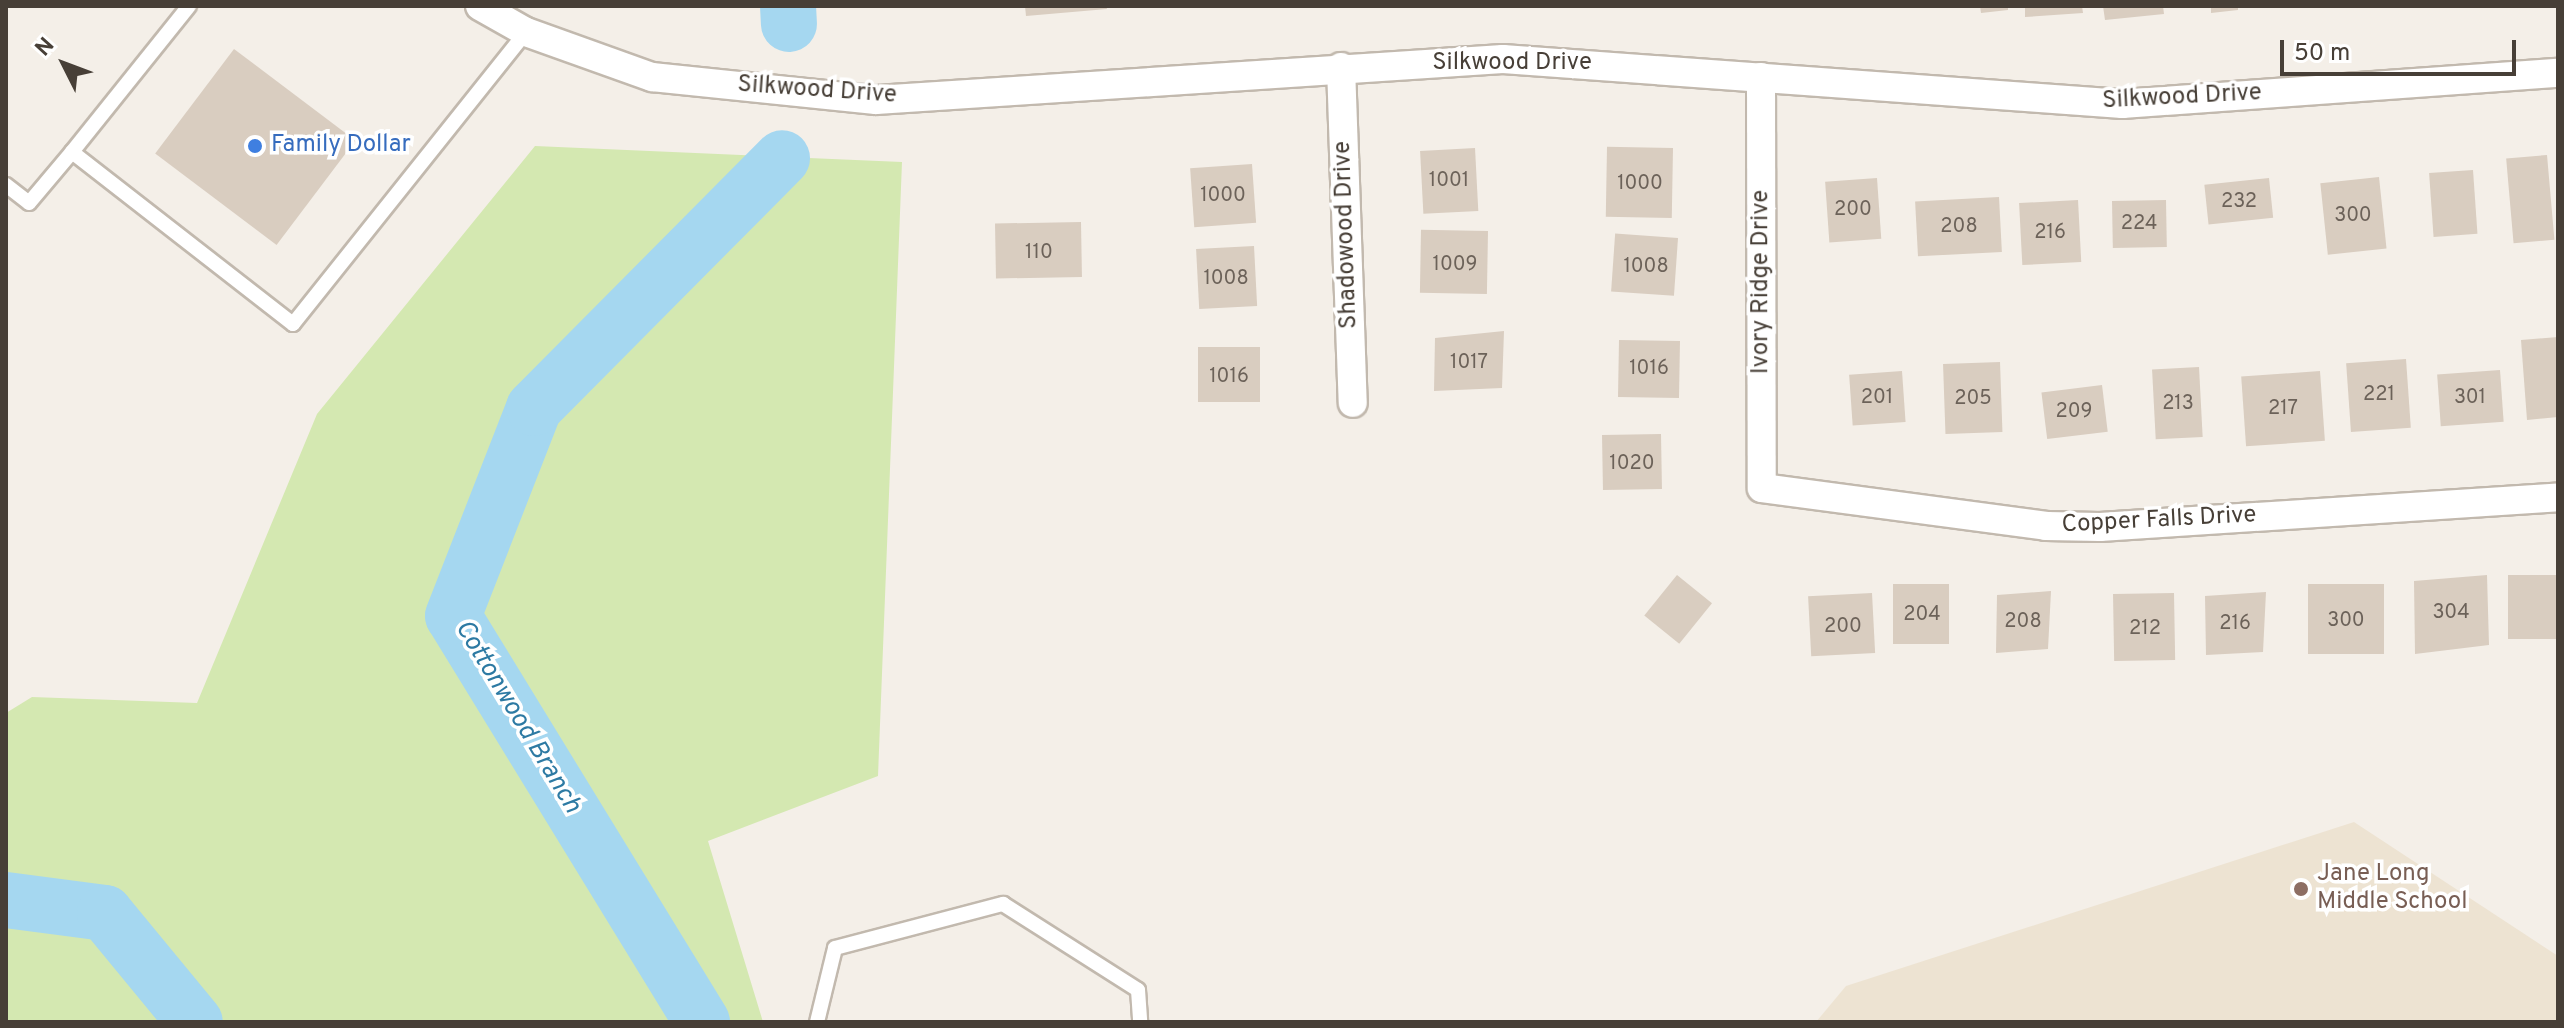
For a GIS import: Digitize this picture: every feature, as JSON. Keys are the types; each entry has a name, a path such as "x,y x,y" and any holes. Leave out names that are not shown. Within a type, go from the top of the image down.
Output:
{"street":[{"name":"Silkwood Drive","path":"480,6 526,32 652,77 876,100 1341,67 1503,59 2122,104 2558,73"},
{"name":"Shadowood Drive","path":"1341,67 1353,403"},
{"name":"Ivory Ridge Drive","path":"1761,77 1762,488"},
{"name":"Copper Falls Drive","path":"1762,488 2046,526 2100,527 2558,497"}],"lane":[{"path":"6,185 29,203 189,6"},
{"path":"72,152 293,324 526,32"},
{"path":"817,1022 835,948 1003,904 1138,990 1140,1022"}],"shaded area":[{"name":"Jane Long Middle School","path":"2354,822 2558,956 2558,1022 1816,1022 1846,986"}],"green space":[{"path":"535,146 902,162 878,776 708,841 763,1022 6,1022 6,713 32,697 197,703 317,414"}],"building":[{"path":"1025,6 1106,6 1107,9 1026,16"},
{"path":"1980,6 2008,6 2008,10 1981,13"},
{"path":"2025,6 2082,6 2083,13 2025,17"},
{"path":"2103,6 2163,6 2164,14 2105,20"},
{"path":"2211,6 2238,6 2238,10 2211,13"},
{"name":"Family Dollar","path":"234,49 355,140 277,245 155,154"},
{"path":"1607,147 1673,148 1672,218 1606,217"},
{"path":"1475,148 1478,211 1423,214 1420,151"},
{"path":"2547,155 2554,240 2514,243 2506,159"},
{"path":"1252,164 1256,223 1194,227 1190,168"},
{"path":"2473,170 2477,234 2434,237 2429,173"},
{"path":"2379,177 2387,249 2328,255 2320,183"},
{"path":"1877,178 1881,239 1829,242 1825,182"},
{"path":"2269,178 2273,218 2209,225 2204,185"},
{"path":"1999,197 2002,252 1918,256 1915,201"},
{"path":"2078,200 2081,262 2022,265 2019,203"},
{"path":"2166,200 2167,247 2113,248 2112,201"},
{"path":"1081,222 1082,277 996,278 995,224"},
{"path":"1421,230 1488,231 1487,294 1420,293"},
{"path":"1615,234 1678,238 1674,296 1611,291"},
{"path":"1254,246 1257,306 1199,309 1196,249"},
{"path":"1504,331 1502,388 1434,391 1435,338"},
{"path":"2558,337 2558,417 2527,420 2521,340"},
{"path":"1619,340 1680,341 1679,398 1618,397"},
{"path":"1198,347 1260,347 1260,402 1198,402"},
{"path":"2406,359 2411,428 2351,432 2346,363"},
{"path":"2000,362 2002,432 1945,434 1943,364"},
{"path":"2199,367 2203,437 2156,439 2152,369"},
{"path":"2500,370 2504,422 2441,426 2437,374"},
{"path":"1902,371 1906,422 1853,426 1849,375"},
{"path":"2320,371 2325,441 2246,446 2241,377"},
{"path":"2102,385 2108,432 2047,439 2041,392"},
{"path":"1661,434 1662,489 1603,490 1602,435"},
{"path":"1677,575 1712,603 1679,644 1644,615"},
{"path":"2487,575 2489,645 2415,654 2414,581"},
{"path":"2508,575 2558,575 2558,639 2508,639"},
{"path":"1893,584 1949,584 1949,644 1893,644"},
{"path":"2308,584 2384,584 2384,654 2308,654"},
{"path":"2051,591 2048,649 1996,653 1997,595"},
{"path":"2266,592 2263,652 2206,655 2205,596"},
{"path":"1872,593 1875,653 1811,656 1808,596"},
{"path":"2174,593 2175,660 2114,661 2113,594"}],"waterway":[{"name":"Cottonwood Branch","path":"788,6 789,24"},
{"name":"Cottonwood Branch","path":"702,1022 453,616 534,408 782,158"},
{"name":"Cottonwood Branch","path":"6,900 105,913 195,1022"}],"place":[{"name":"Family Dollar","path":"255,146"},
{"name":"Jane Long Middle School","path":"2301,889"}]}
